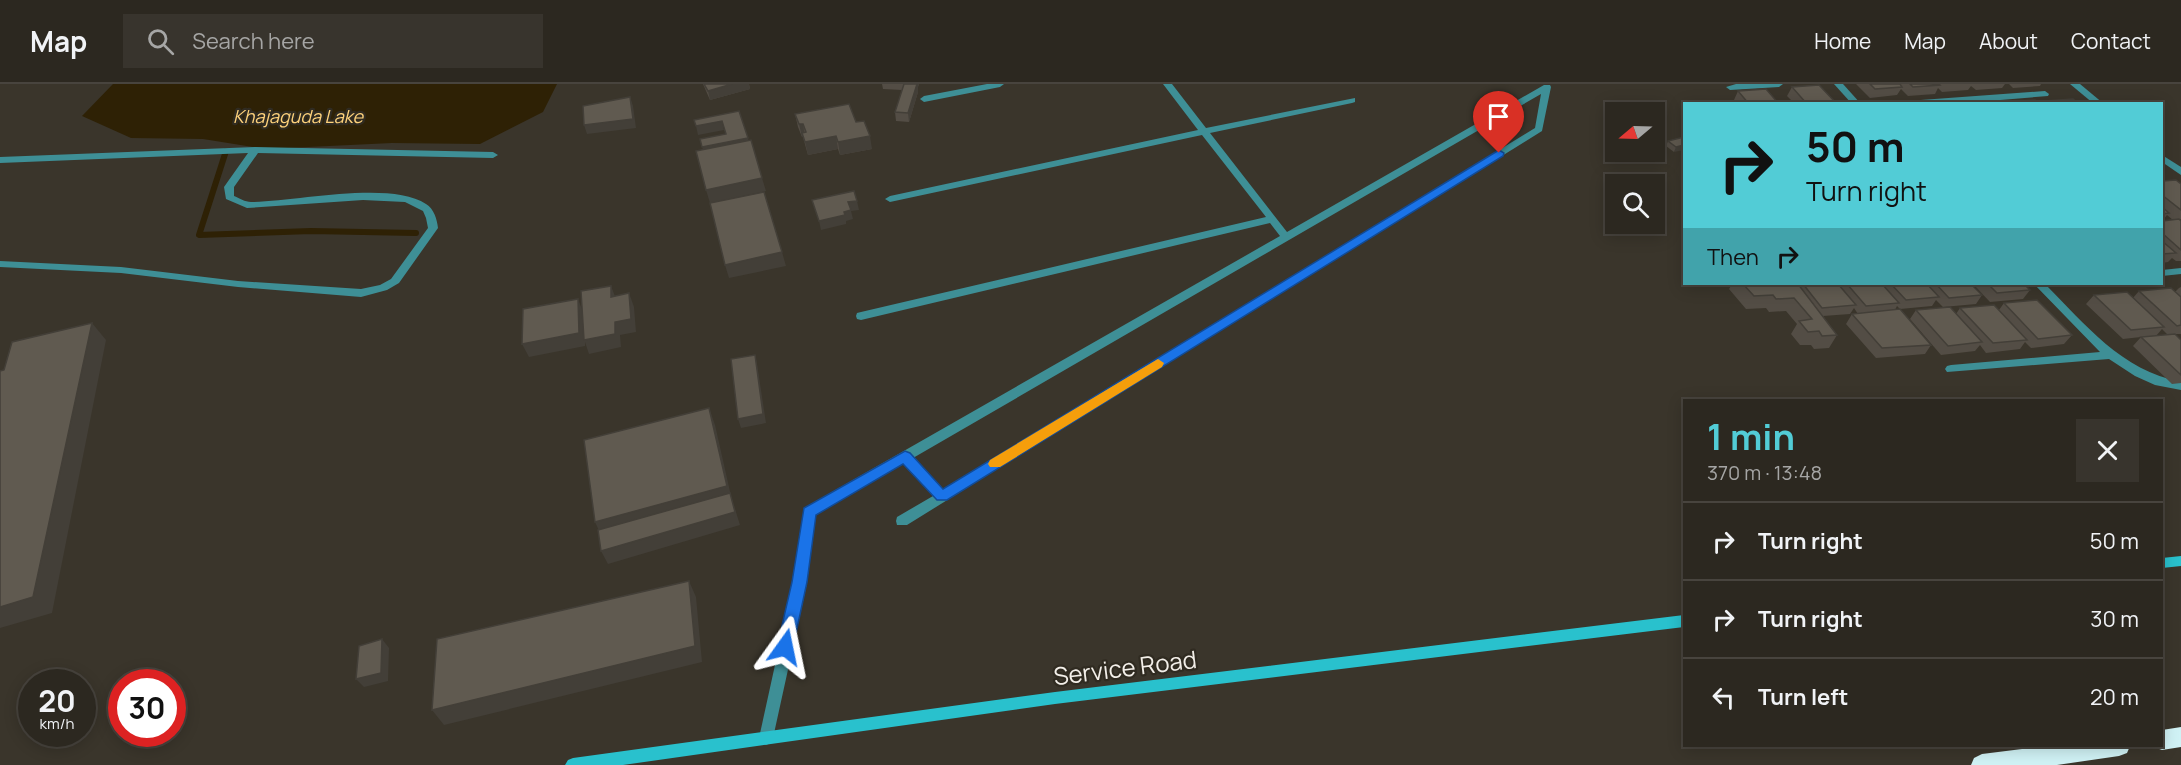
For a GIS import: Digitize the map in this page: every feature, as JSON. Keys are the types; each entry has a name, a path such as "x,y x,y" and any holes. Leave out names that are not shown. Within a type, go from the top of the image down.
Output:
{"highway":[{"path":"2163,740 2181,737"},
{"path":"1982,765 2112,747"}],"main road":[{"path":"2163,563 2181,561"},
{"name":"Service Road","path":"573,765 1055,698 1683,621"}],"street":[{"path":"924,99 1000,84"},
{"path":"1167,84 1286,237"},
{"path":"1730,87 1779,84"},
{"path":"1838,84 1855,102"},
{"path":"2065,84 2088,102"},
{"path":"2074,84 2097,102"},
{"path":"766,738 800,582 809,512 1547,87 1539,129 902,521"},
{"path":"1935,102 2045,94"},
{"path":"890,199 1352,100"},
{"path":"0,264 121,270 238,284 361,292 382,288 395,281 433,228 428,211 419,204 393,198 247,205 236,202 229,197 229,187 255,150"},
{"path":"0,160 255,150 493,155"},
{"path":"2163,151 2181,165"},
{"path":"2163,159 2181,172"},
{"path":"861,316 1272,219"},
{"path":"2163,273 2181,271"},
{"path":"2040,285 2112,355 2152,381 2181,386"},
{"path":"1951,369 2112,355"},
{"path":"905,457 942,496"}],"water":[{"name":"Khajaguda Lake","path":"113,84 557,84 543,112 480,144 392,143 266,149 203,139 131,138 82,116"}],"building":[{"path":"704,84 732,84 708,91"},
{"path":"904,84 917,84 908,113 895,112"},
{"path":"1870,84 1900,84 1902,87 1875,89"},
{"path":"1910,84 1939,84 1940,85 1913,87"},
{"path":"1819,85 1835,102 1805,102 1792,87"},
{"path":"1766,89 1777,102 1747,102 1738,91"},
{"path":"630,97 633,119 584,125 583,106"},
{"path":"2073,99 2077,102 2047,102"},
{"path":"2035,100 2037,102 2008,102"},
{"path":"849,104 856,122 864,121 870,136 838,142 836,136 805,142 802,133 806,132 803,124 799,124 795,114"},
{"path":"739,111 748,138 702,147 700,139 726,134 722,121 696,126 694,120"},
{"path":"1683,137 1683,145 1676,147 1668,141"},
{"path":"751,140 762,178 706,190 696,151"},
{"path":"2176,180 2181,184 2181,210 2163,196 2163,181"},
{"path":"854,191 857,201 848,202 851,210 844,212 845,215 819,221 812,200"},
{"path":"764,192 782,252 725,265 710,203"},
{"path":"2179,219 2181,221 2181,250 2163,234 2163,221"},
{"path":"2163,242 2176,253 2163,254"},
{"path":"1744,285 1799,285 1837,335 1822,336 1819,331 1808,332 1799,321 1812,319 1794,298 1776,299 1773,295 1754,296"},
{"path":"1804,285 1839,285 1856,305 1822,308"},
{"path":"1848,285 1883,285 1899,303 1866,306"},
{"path":"1892,285 1928,285 1939,297 1906,300"},
{"path":"1937,285 1972,285 1982,295 1949,298"},
{"path":"1989,285 2025,285 2030,290 1997,293"},
{"path":"611,286 611,297 629,293 631,319 615,322 615,334 584,340 581,291"},
{"path":"2171,288 2181,297 2181,325 2177,326 2139,291"},
{"path":"2127,292 2164,327 2131,330 2094,295"},
{"path":"578,299 579,333 522,344 523,309"},
{"path":"2037,300 2072,335 2038,339 2004,303"},
{"path":"1994,305 2027,340 1993,343 1960,308"},
{"path":"1950,307 1982,342 1948,346 1916,310"},
{"path":"1900,309 1931,345 1882,348 1852,314"},
{"path":"92,323 33,597 0,607 0,371 4,370 12,342"},
{"path":"2175,334 2181,340 2181,375 2141,337"},
{"path":"755,355 763,414 738,419 731,359"},
{"path":"709,408 727,486 595,522 584,440"},
{"path":"730,493 735,512 601,551 598,530"},
{"path":"689,581 695,646 432,710 437,639"},
{"path":"382,639 381,673 356,679 359,646"}],"waterway":[{"path":"226,151 199,235 311,231 416,233"}],"slow traffic":[{"path":"995,464 1158,363"}],"route":[{"path":"785,647 800,582 809,512 905,457 942,496 1499,153"}]}
